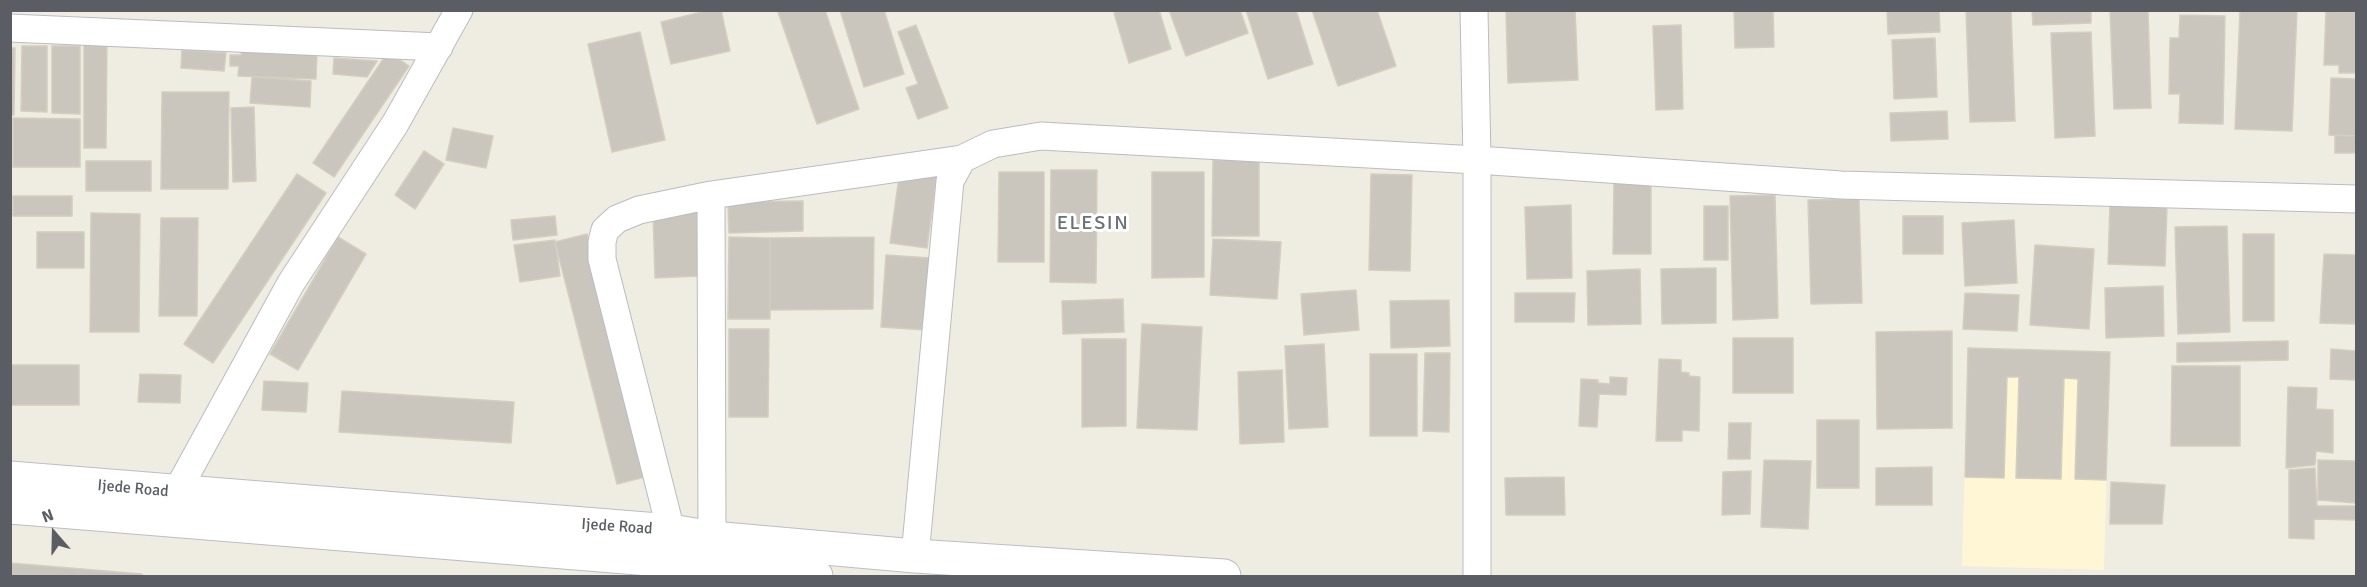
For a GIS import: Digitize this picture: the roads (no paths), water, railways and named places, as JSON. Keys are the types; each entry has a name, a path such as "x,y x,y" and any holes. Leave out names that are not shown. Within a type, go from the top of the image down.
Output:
{"main road":[{"name":"Ijede Road","path":"10,478 671,531 712,538 915,556 1224,576"},
{"name":"Ijede Road","path":"10,507 662,560 816,576"}],"street":[{"path":"176,493 291,283 395,124 459,10"},
{"path":"1474,10 1477,160 1477,576"},
{"path":"10,28 439,47"},
{"path":"671,531 602,259 602,242 605,230 617,219 639,210 711,195 962,159 993,144 1041,136 1477,160 1841,186 2356,199"},
{"path":"915,556 950,181 962,159"},
{"path":"711,195 712,538"}],"district":[{"name":"ELESIN","path":"1093,224"}]}
